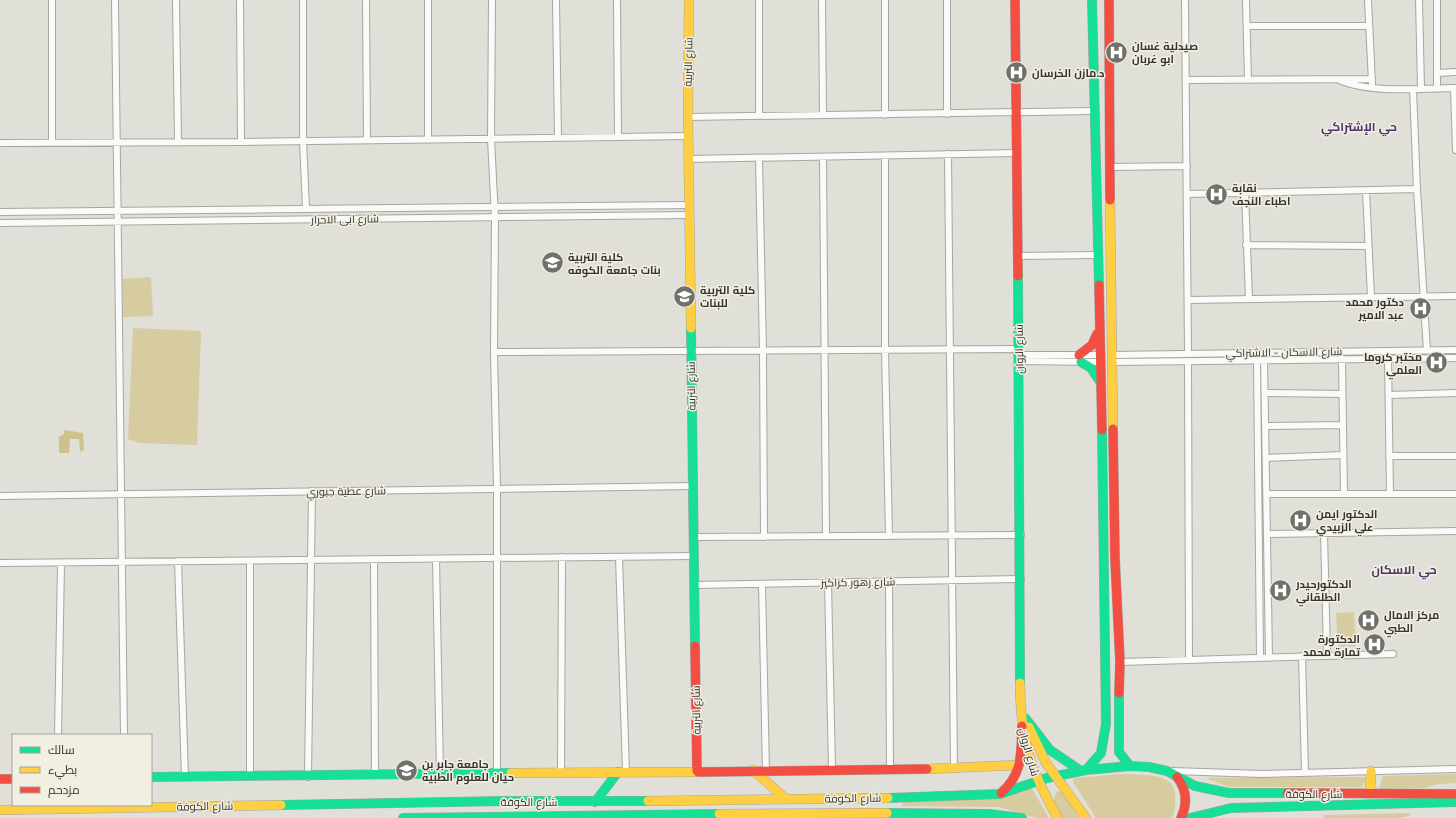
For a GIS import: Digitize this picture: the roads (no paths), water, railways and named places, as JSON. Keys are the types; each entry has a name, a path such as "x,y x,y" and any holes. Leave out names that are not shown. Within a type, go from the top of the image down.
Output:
{"main road":[{"name":"شارع التربية","path":"689,0 688,159 697,771"},
{"name":"شارع الروان","path":"1015,0 1022,699 1024,723 1038,781 1058,818"},
{"path":"1024,723 1053,754 1083,770 1098,758 1106,735 1105,560 1097,298 1092,0"},
{"path":"1109,0 1108,167 1115,559 1120,662 1118,744 1119,752 1130,766"},
{"path":"1097,298 1110,298"},
{"path":"1098,331 1092,345 1080,358 1091,368 1100,382"},
{"path":"1105,560 1110,561 1115,559"},
{"name":"شارع الروان","path":"1024,723 1032,739 1056,776 1086,818"},
{"path":"1000,794 1010,786 1015,779 1020,765 1024,723"},
{"path":"152,777 308,777 440,774 766,771 954,768 1020,765"},
{"name":"شارع الكوفة","path":"152,805 595,802 939,797 1000,794 1038,781 1083,770 1130,766 1149,767 1171,773 1206,790 1228,793 1370,794 1456,802"},
{"path":"753,770 786,799"},
{"path":"1370,794 1371,770"},
{"path":"595,802 622,772"},
{"path":"1171,773 1181,782 1186,799 1185,808 1181,818"},
{"path":"0,779 12,779"},
{"path":"1421,798 1456,788"},
{"name":"شارع الكوفة","path":"1190,818 1209,812 1231,808 1421,798 1456,794"},
{"path":"1421,798 1456,808"},
{"path":"482,802 489,808 490,811 488,817"},
{"name":"شارع الكوفة","path":"0,810 92,806"},
{"name":"شارع الكوفة","path":"403,818 846,813 989,814 1022,818"}],"street":[{"path":"52,0 52,142"},
{"path":"115,0 124,734"},
{"path":"176,0 178,141"},
{"path":"240,0 241,142"},
{"path":"303,0 303,141 306,208"},
{"path":"366,0 367,140"},
{"path":"428,0 428,139"},
{"path":"492,0 491,138 495,218 494,352 497,489 497,774"},
{"path":"556,0 558,138"},
{"path":"617,0 618,137"},
{"path":"759,0 759,116"},
{"path":"822,0 823,116"},
{"path":"885,0 885,115"},
{"path":"947,0 947,114"},
{"path":"1185,0 1188,353"},
{"path":"1246,0 1248,80"},
{"path":"1368,0 1372,89"},
{"path":"1419,0 1421,88"},
{"path":"1437,0 1437,88"},
{"path":"1247,26 1369,26"},
{"path":"1437,73 1456,72"},
{"path":"1336,79 1356,87 1372,89 1455,88 1456,150"},
{"path":"1186,80 1371,79"},
{"path":"1413,89 1417,189 1427,351"},
{"path":"688,117 1093,111"},
{"path":"0,143 178,141 241,142 688,136"},
{"path":"688,159 1017,153"},
{"path":"948,154 954,768"},
{"path":"885,156 885,350 889,536"},
{"path":"823,157 823,350 826,536"},
{"path":"759,158 763,350 764,537"},
{"path":"1108,167 1187,166"},
{"path":"1187,194 1244,194 1417,189"},
{"path":"1366,191 1371,297"},
{"path":"1244,194 1249,299"},
{"name":"شارع ابی الاحرار","path":"0,212 689,204"},
{"name":"شارع ابی الاحرار","path":"0,223 690,215"},
{"path":"1246,245 1368,246"},
{"path":"1018,256 1097,255"},
{"path":"1188,300 1371,297 1424,298 1456,296"},
{"path":"494,352 950,349 1019,355 1099,358"},
{"path":"1413,350 1410,355 1414,358"},
{"name":"شارع الاسكان - الاشتراكي","path":"1112,358 1188,353 1456,350"},
{"path":"1227,353 1227,361"},
{"name":"شارع الاسكان - الاشتراكي","path":"1112,358 1188,361 1456,358"},
{"path":"1388,358 1390,494"},
{"path":"1342,359 1344,494"},
{"path":"1257,360 1260,657"},
{"path":"1264,360 1269,656"},
{"path":"1188,361 1190,659"},
{"path":"1265,393 1342,394"},
{"path":"1389,395 1456,393"},
{"path":"1265,426 1343,425"},
{"path":"1266,458 1343,455"},
{"path":"1389,456 1456,456"},
{"name":"شارع عطية جبوري","path":"0,496 693,486"},
{"path":"308,777 312,491"},
{"path":"1266,494 1456,494"},
{"path":"1267,534 1456,531"},
{"path":"1324,533 1327,655"},
{"path":"694,537 1021,535"},
{"path":"0,563 694,556"},
{"path":"561,773 562,557"},
{"path":"619,557 622,772"},
{"path":"374,559 375,775"},
{"path":"436,559 440,774"},
{"path":"178,561 184,777"},
{"path":"250,561 250,776"},
{"path":"58,734 61,563"},
{"name":"شارع زهور كزاكيز","path":"694,585 1021,579"},
{"path":"889,581 890,769"},
{"path":"828,582 832,770"},
{"path":"762,584 766,771"},
{"path":"1120,662 1269,656 1393,654"},
{"path":"1302,656 1305,772"},
{"path":"1171,773 1262,774 1456,769"}],"place":[{"name":"صيدلية غسان ابو غربان","path":"1117,52"},
{"name":"د.مازن الخرسان","path":"1017,73"},
{"name":"نقابة اطباء النجف","path":"1216,194"},
{"name":"كلية التربية بنات جامعة الكوفه","path":"553,263"},
{"name":"كلية التربية للبنات","path":"685,296"},
{"name":"دكتور محمد عبد الامير","path":"1420,308"},
{"name":"مختبر كروما العلمي","path":"1437,363"},
{"name":"الدكتور ايمن علي الزبيدي","path":"1300,520"},
{"name":"الدكتورحيدر الطلقاني","path":"1281,590"},
{"name":"مركز الامال الطبي","path":"1368,621"},
{"name":"الدكتورة تمارة محمد","path":"1375,645"},
{"name":"جامعة جابر بن حيان للعلوم الطبية","path":"407,770"}],"district":[{"name":"حي الإشتراكي","path":"1359,127"},
{"name":"حي الاسكان","path":"1404,570"}]}
